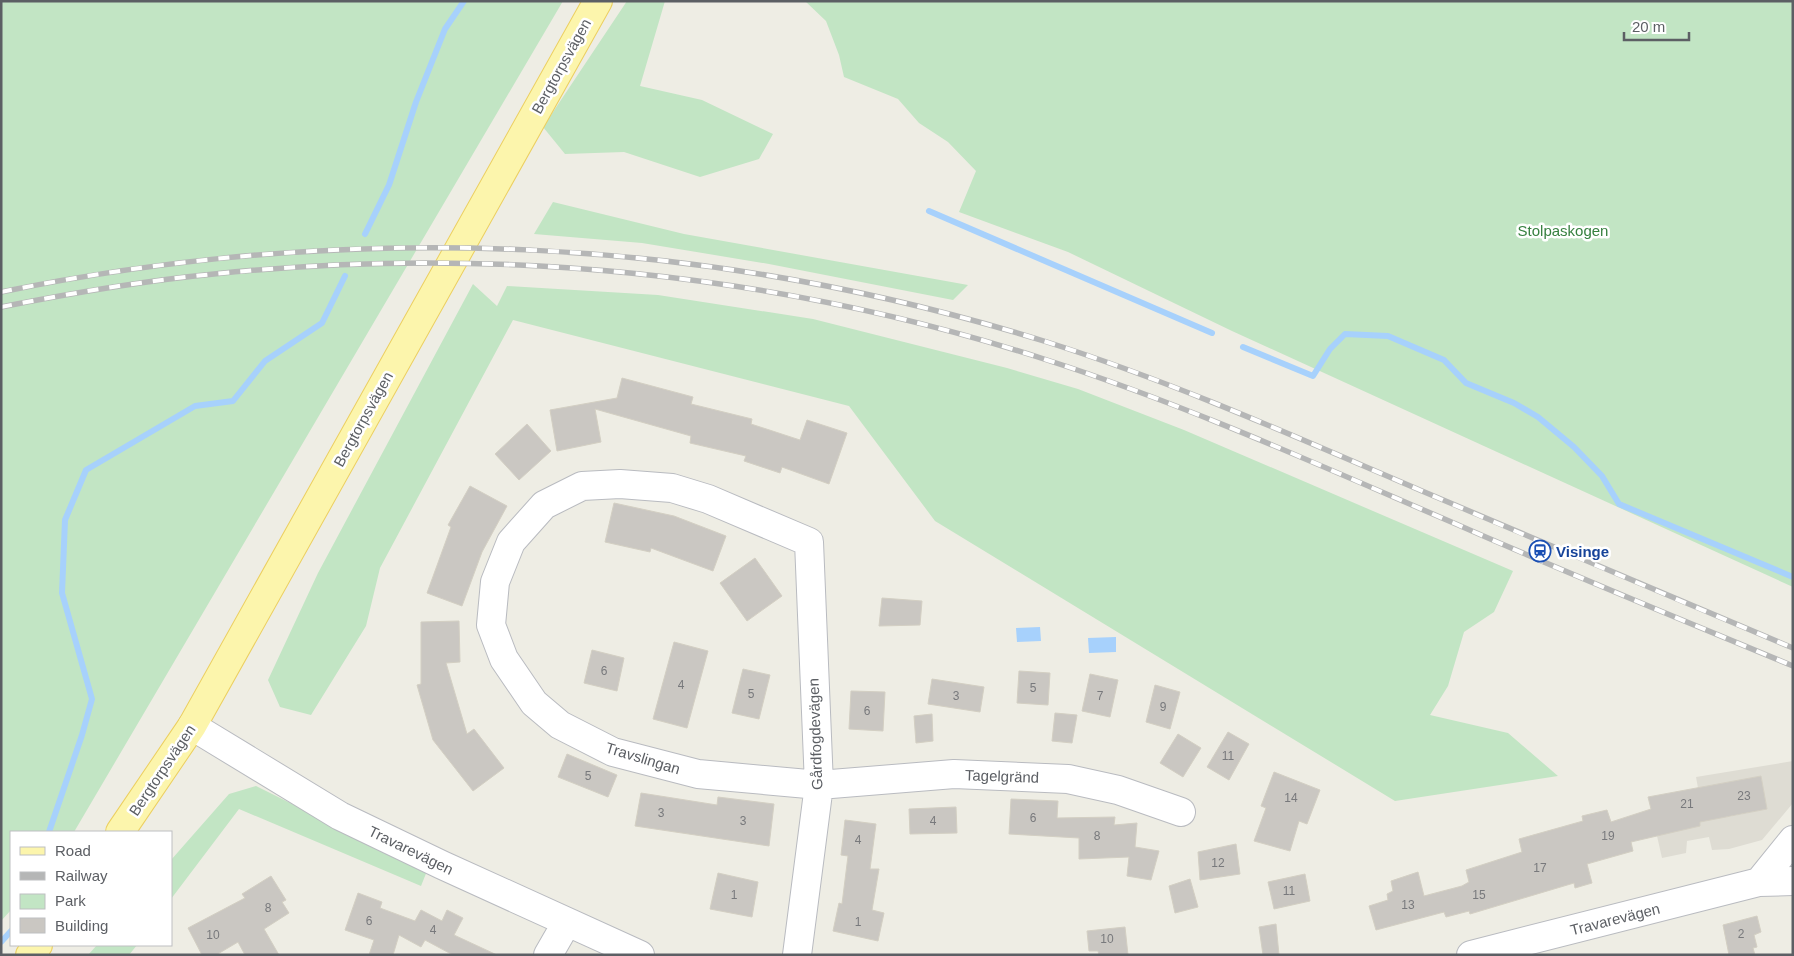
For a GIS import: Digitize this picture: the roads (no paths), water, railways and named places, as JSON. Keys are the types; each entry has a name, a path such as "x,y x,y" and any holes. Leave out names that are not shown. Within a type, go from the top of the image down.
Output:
{"main road":[{"name":"Bergtorpsvägen","path":"121,831 192,726 598,1"}],"street":[{"name":"Travslingan","path":"809,542 708,499 672,488 620,484 582,486 544,505 512,542 495,582 492,625 504,659 534,703 560,725 613,752 698,774 819,785"},
{"name":"Gårdfogdevägen","path":"797,955 819,785 809,542"},
{"name":"Travarevägen","path":"192,726 340,816 442,865 640,955"},
{"name":"Tagelgränd","path":"819,785 954,774 1068,779 1118,790 1181,812"},
{"path":"1760,882 1793,840"},
{"name":"Travarevägen","path":"1471,955 1539,947 1760,882 1793,881"},
{"path":"548,955 568,922"}],"water":[{"path":"1040,627 1041,641 1017,642 1016,628"},
{"path":"1116,637 1116,652 1089,653 1088,638"}],"waterway":[{"path":"365,234 389,185 416,102 445,29 464,1"},
{"path":"929,211 1212,333"},
{"path":"49,831 82,735 92,699 62,593 65,520 86,470 195,406 233,401 265,361 322,323 345,276"},
{"path":"1243,347 1313,376 1330,349 1345,334 1388,336 1444,360 1466,383 1514,403 1538,417 1574,447 1602,476 1619,504 1793,577"},
{"path":"1,942 10,932"}],"railway":[{"path":"1,292 133,269 264,254 396,248 527,250 658,260 789,279 918,306 1047,342 1143,375 1283,431 1793,648"},
{"path":"1,307 107,288 214,274 319,266 424,263 530,266 635,274 740,287 843,306 946,330 1047,360 1151,396 1253,437 1793,666"}],"place":[{"name":"Visinge","path":"1540,551"}],"park label":[{"name":"Stolpaskogen","path":"1563,230"}]}
